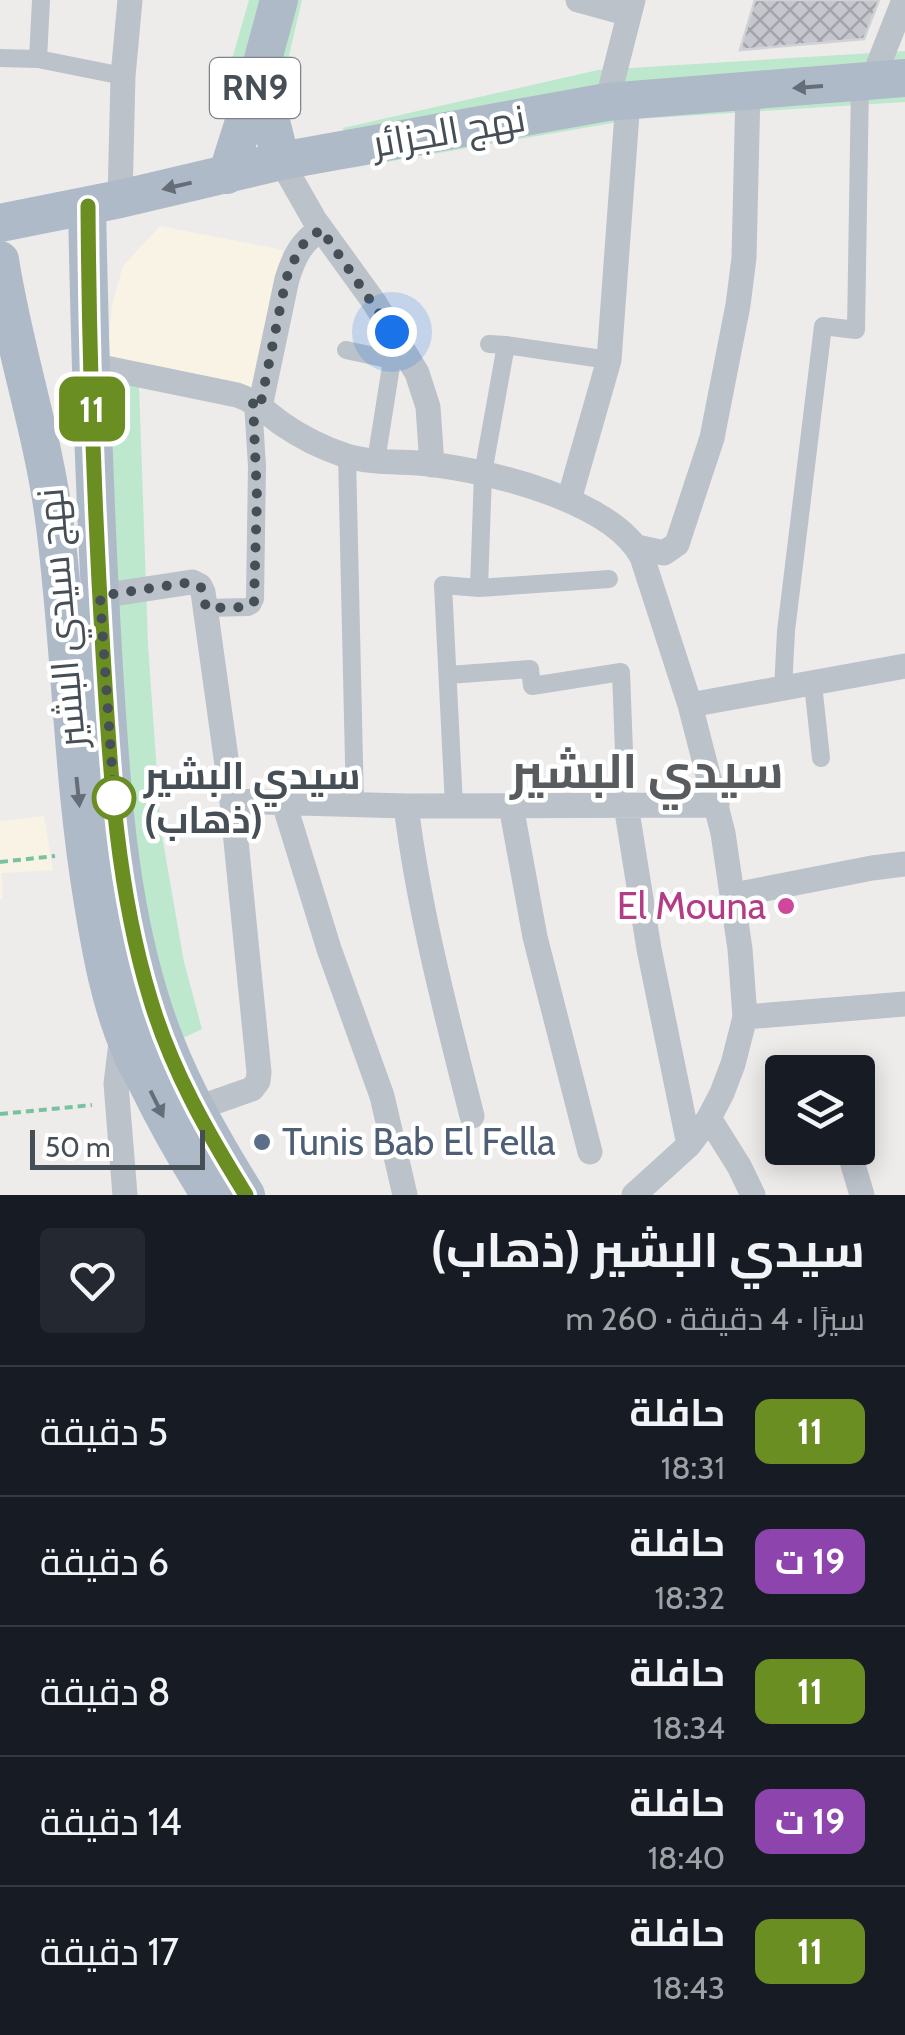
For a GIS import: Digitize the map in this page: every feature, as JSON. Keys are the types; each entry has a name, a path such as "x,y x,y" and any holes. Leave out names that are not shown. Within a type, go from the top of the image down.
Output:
{"main road":[{"name":"RN9","path":"227,175 280,0"},
{"name":"RN9","path":"259,74 281,162"},
{"name":"نهج الجزائر","path":"0,224 281,162 617,101 879,81"},
{"name":"نهج سيدي البشير","path":"104,202 91,365 100,596 100,947 131,1052 210,1195"},
{"name":"نهج سيدي البشير","path":"0,260 8,316 43,447 63,594 71,719 102,852 179,1078 246,1195"}],"street":[{"path":"38,59 41,0"},
{"path":"104,202 124,76 130,0"},
{"path":"568,500 609,360 617,101 631,7 578,0"},
{"path":"783,690 786,630 823,326 856,330 879,81 904,0"},
{"path":"0,58 38,59 124,76"},
{"path":"91,365 237,395 295,432 348,456 508,478 568,500 613,526 636,546 664,553 677,544 712,438 730,352 744,258 748,91"},
{"path":"281,162 417,373 428,406 432,465"},
{"path":"206,608 248,607 255,600 256,404 286,279 300,247 321,229"},
{"path":"480,588 483,473 498,344 609,360"},
{"path":"346,350 392,360 376,461"},
{"path":"348,456 355,804"},
{"path":"634,1195 689,1145 709,1118 733,1064 745,1018 734,896 717,805 690,706 636,546"},
{"path":"454,806 443,585 480,588 609,579"},
{"path":"100,596 195,583 202,588 206,608 232,801 259,1077 252,1090 195,1109"},
{"path":"690,706 905,666"},
{"path":"448,675 530,669 532,686 621,672 626,805 649,949 689,1145"},
{"path":"812,684 821,758"},
{"path":"232,801 406,806 717,805"},
{"path":"284,803 328,949 382,1096 405,1195"},
{"path":"406,806 431,951 472,1116"},
{"path":"511,806 534,937 590,1152"},
{"path":"734,896 905,864"},
{"path":"745,1018 905,1004"},
{"path":"122,1030 116,1103 124,1195"},
{"path":"709,1118 753,1195"},
{"path":"853,1165 862,1195"}],"path":[{"path":"0,862 102,852"},
{"path":"0,1114 116,1103"}],"shaded area":[{"path":"160,226 283,250 265,391 107,357 112,305 123,266"},
{"path":"44,816 53,870 2,873 0,899 0,821"}],"green space":[{"path":"249,0 302,0 283,81 219,104"},
{"path":"905,51 905,102 636,119 351,168 343,128 598,70"},
{"path":"108,383 139,384 148,645 161,830 184,962 202,1029 181,1039 157,974 133,836 117,642"}],"building":[{"path":"755,0 879,0 864,39 740,50"}],"bus line":[{"name":"11","path":"88,206 100,596 108,728 130,926 151,1002 179,1078 246,1195"}],"place":[{"name":"سيدي البشير (ذهاب)","path":"114,798"},
{"name":"El Mouna","path":"786,906"},
{"name":"Tunis Bab El Fella","path":"262,1142"}],"district":[{"name":"سيدي البشير","path":"647,771"}],"route":[{"path":"114,798 100,596 192,582 202,588 206,608 248,607 254,602 257,497 253,402 260,407 286,279 300,247 309,237 321,229 392,332"}]}
